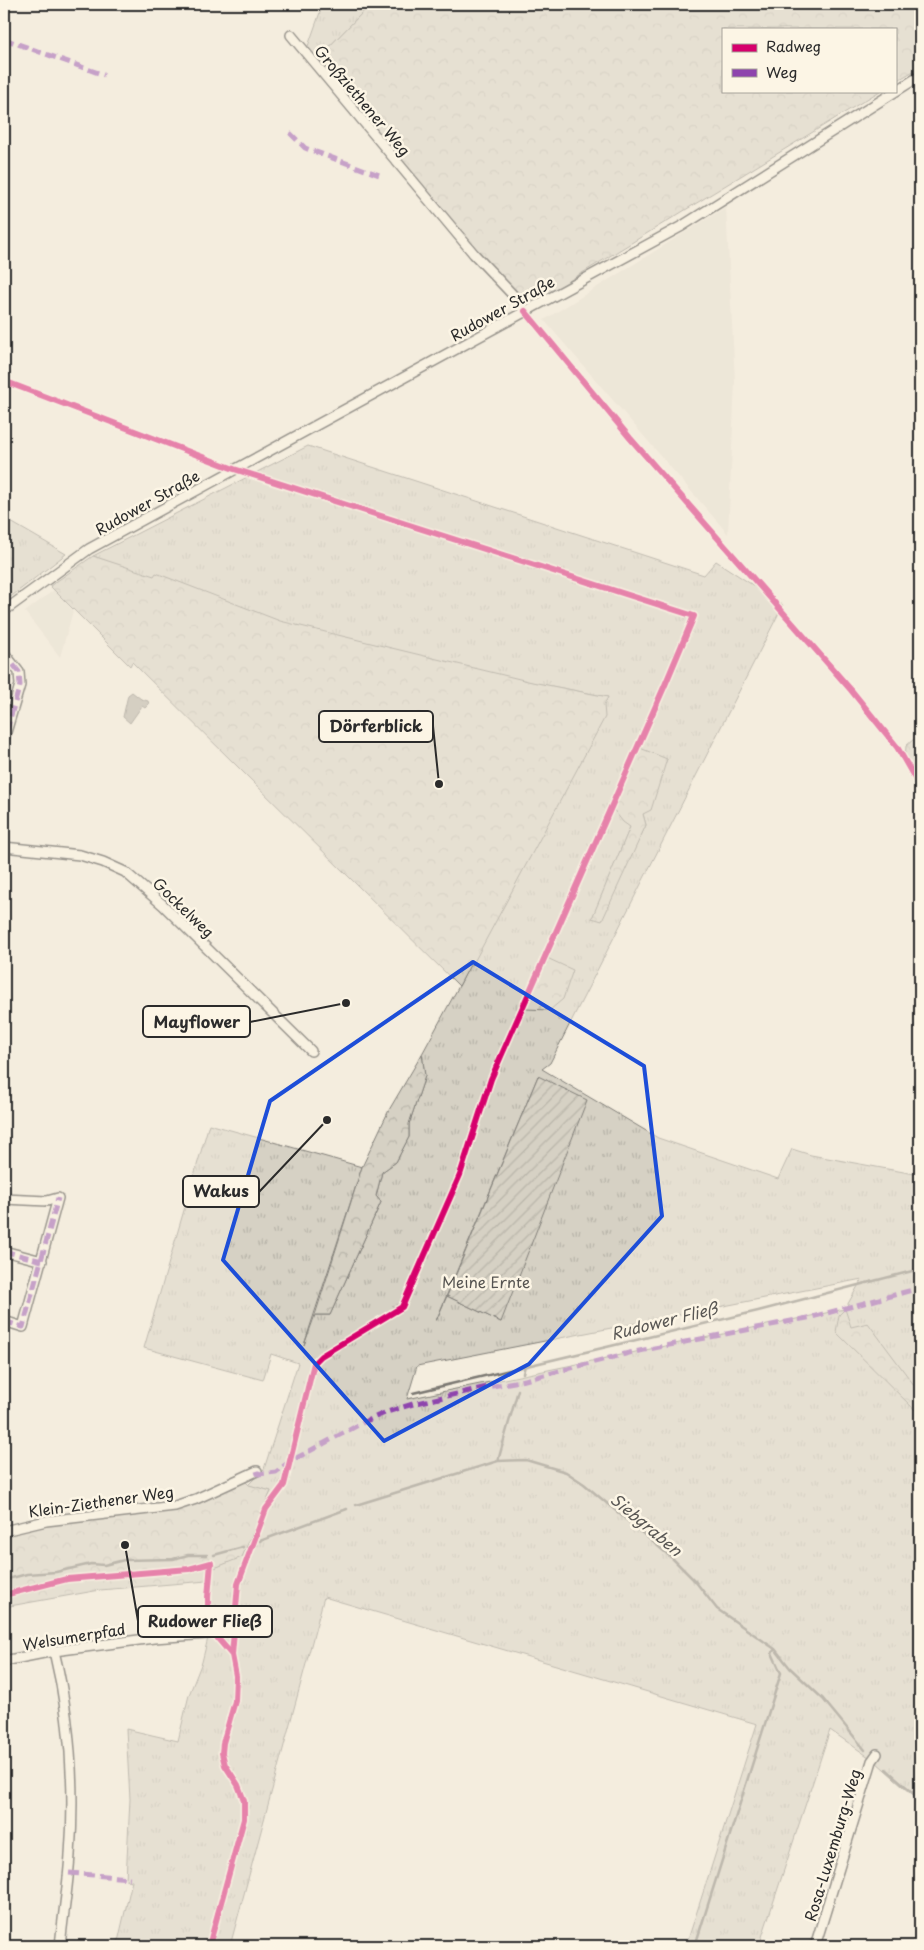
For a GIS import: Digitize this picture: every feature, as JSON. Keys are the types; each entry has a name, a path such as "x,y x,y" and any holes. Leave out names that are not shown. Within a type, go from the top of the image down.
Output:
{"street":[{"name":"Großziethener Weg","path":"291,35 474,254 512,294 525,311"},
{"name":"Rudower Straße","path":"896,91 920,76"},
{"name":"Rudower Straße","path":"4,611 89,549 682,226 895,92"},
{"path":"4,653 18,672 20,685 4,739"},
{"name":"Gockelweg","path":"4,847 80,856 103,862 125,872 163,905 311,1051"},
{"path":"4,1199 47,1200 58,1198 23,1327 4,1322"},
{"path":"4,1251 42,1261"},
{"name":"Klein-Ziethener Weg","path":"4,1531 46,1521 174,1506 196,1499 257,1471"},
{"name":"Welsumerpfad","path":"4,1661 54,1651 154,1638 208,1634"},
{"path":"54,1651 66,1721 72,1792 70,1857 60,1946"},
{"name":"Rosa-Luxemburg-Weg","path":"815,1946 872,1761 876,1754"}],"highlighted area":[{"path":"473,962 644,1066 662,1216 529,1364 384,1441 223,1260 270,1101"}],"shaded area":[{"path":"726,207 735,382 728,534 544,320"},
{"path":"54,590 73,611 60,657 25,612"},
{"path":"132,692 141,699 148,701 149,704 145,708 142,706 130,723 123,717 128,695"}],"green space":[{"path":"323,4 371,4 316,60 307,49"},
{"path":"371,4 920,4 920,67 896,81 896,28 722,28 722,92 878,92 533,303 521,302 316,60"},
{"path":"308,446 704,575 716,561 783,605 550,1063 542,1069 658,1138 778,1179 792,1149 811,1155 920,1175 920,1801 876,1762 830,1730 759,1946 686,1946 757,1724 324,1597 230,1946 117,1946 132,1881 126,1880 130,1799 126,1729 178,1741 189,1695 202,1662 208,1638 207,1571 242,1556 271,1491 248,1485 264,1469 298,1363 271,1354 263,1380 144,1348 209,1124 362,1167 304,1345 315,1315 330,1315 381,1202 376,1196 382,1172 396,1162 409,1137 409,1124 425,1076 422,1054 608,697 484,673 307,634 93,556","holes":["667,759 643,814 646,825 639,840 592,919 630,827","538,1076 501,1322 447,1296 436,1321","862,1279 845,1309 407,1399 417,1366"]},
{"path":"4,518 66,554 4,602"},
{"path":"93,556 154,576 156,573 280,621 532,682 608,697 604,705 605,717 473,964 470,965 459,986 132,662 130,666 50,586"},
{"path":"920,738 920,787 905,760 906,746 914,739"},
{"path":"640,748 667,759 651,810 643,814 646,825 602,921 592,918 630,827 623,822 613,809"},
{"path":"547,958 573,970 563,999 550,1010 525,1009"},
{"path":"422,1054 425,1076 409,1124 409,1137 396,1162 382,1172 376,1196 381,1202 330,1315 315,1315 362,1167 389,1110"},
{"name":"Meine Ernte","path":"538,1076 587,1100 501,1322 447,1296"},
{"path":"845,1309 851,1327 868,1323 920,1393 920,1415 836,1332 839,1315"},
{"path":"243,1479 249,1485 271,1491 242,1557 207,1571 207,1581 100,1590 4,1607 4,1534 17,1529 99,1517 161,1512 183,1508"}],"waterway":[{"name":"Rudower Fließ","path":"413,1393 758,1311 920,1269"},
{"name":"Rudower Fließ","path":"523,1373 525,1366"},
{"path":"498,1461 518,1390"},
{"name":"Siebgraben","path":"356,1505 498,1461 526,1460 566,1472 584,1484 672,1558 695,1581 717,1609 775,1649 790,1668 823,1699 865,1750"},
{"name":"Siebgraben","path":"260,1541 347,1509"},
{"name":"Siebgraben","path":"214,1555 243,1547"},
{"name":"Rudower Fließ","path":"4,1580 27,1574 56,1572 91,1564 104,1565 124,1560 173,1559 188,1555 207,1555"},
{"path":"695,1946 781,1673 772,1653 775,1649"},
{"name":"Siebgraben","path":"886,1769 920,1799"}],"marked path":[{"path":"4,39 104,75"},
{"path":"290,133 305,148 382,176"},
{"path":"4,653 19,672 20,685 4,739"},
{"path":"4,1321 23,1327 58,1198"},
{"path":"4,1251 42,1261"},
{"path":"257,1471 258,1474 276,1472 289,1462 366,1421 413,1404 525,1380 629,1353 812,1317 920,1288"},
{"path":"69,1873 130,1878"}],"cycle path":[{"path":"525,311 630,438 851,690 897,747 920,787"},
{"path":"4,381 234,469 694,616 491,1079 460,1175 402,1307 321,1356 314,1363 284,1485 266,1509 238,1584 232,1655 236,1676 235,1701 222,1753 225,1765 238,1785 244,1801 244,1819 209,1946"},
{"path":"4,1595 67,1579 189,1569 211,1563 208,1597 208,1634 215,1635 232,1655"}],"place":[{"name":"Dörferblick","path":"439,784"},
{"name":"Mayflower","path":"346,1003"},
{"name":"Wakus","path":"327,1120"},
{"name":"Rudower Fließ","path":"125,1545"}]}
